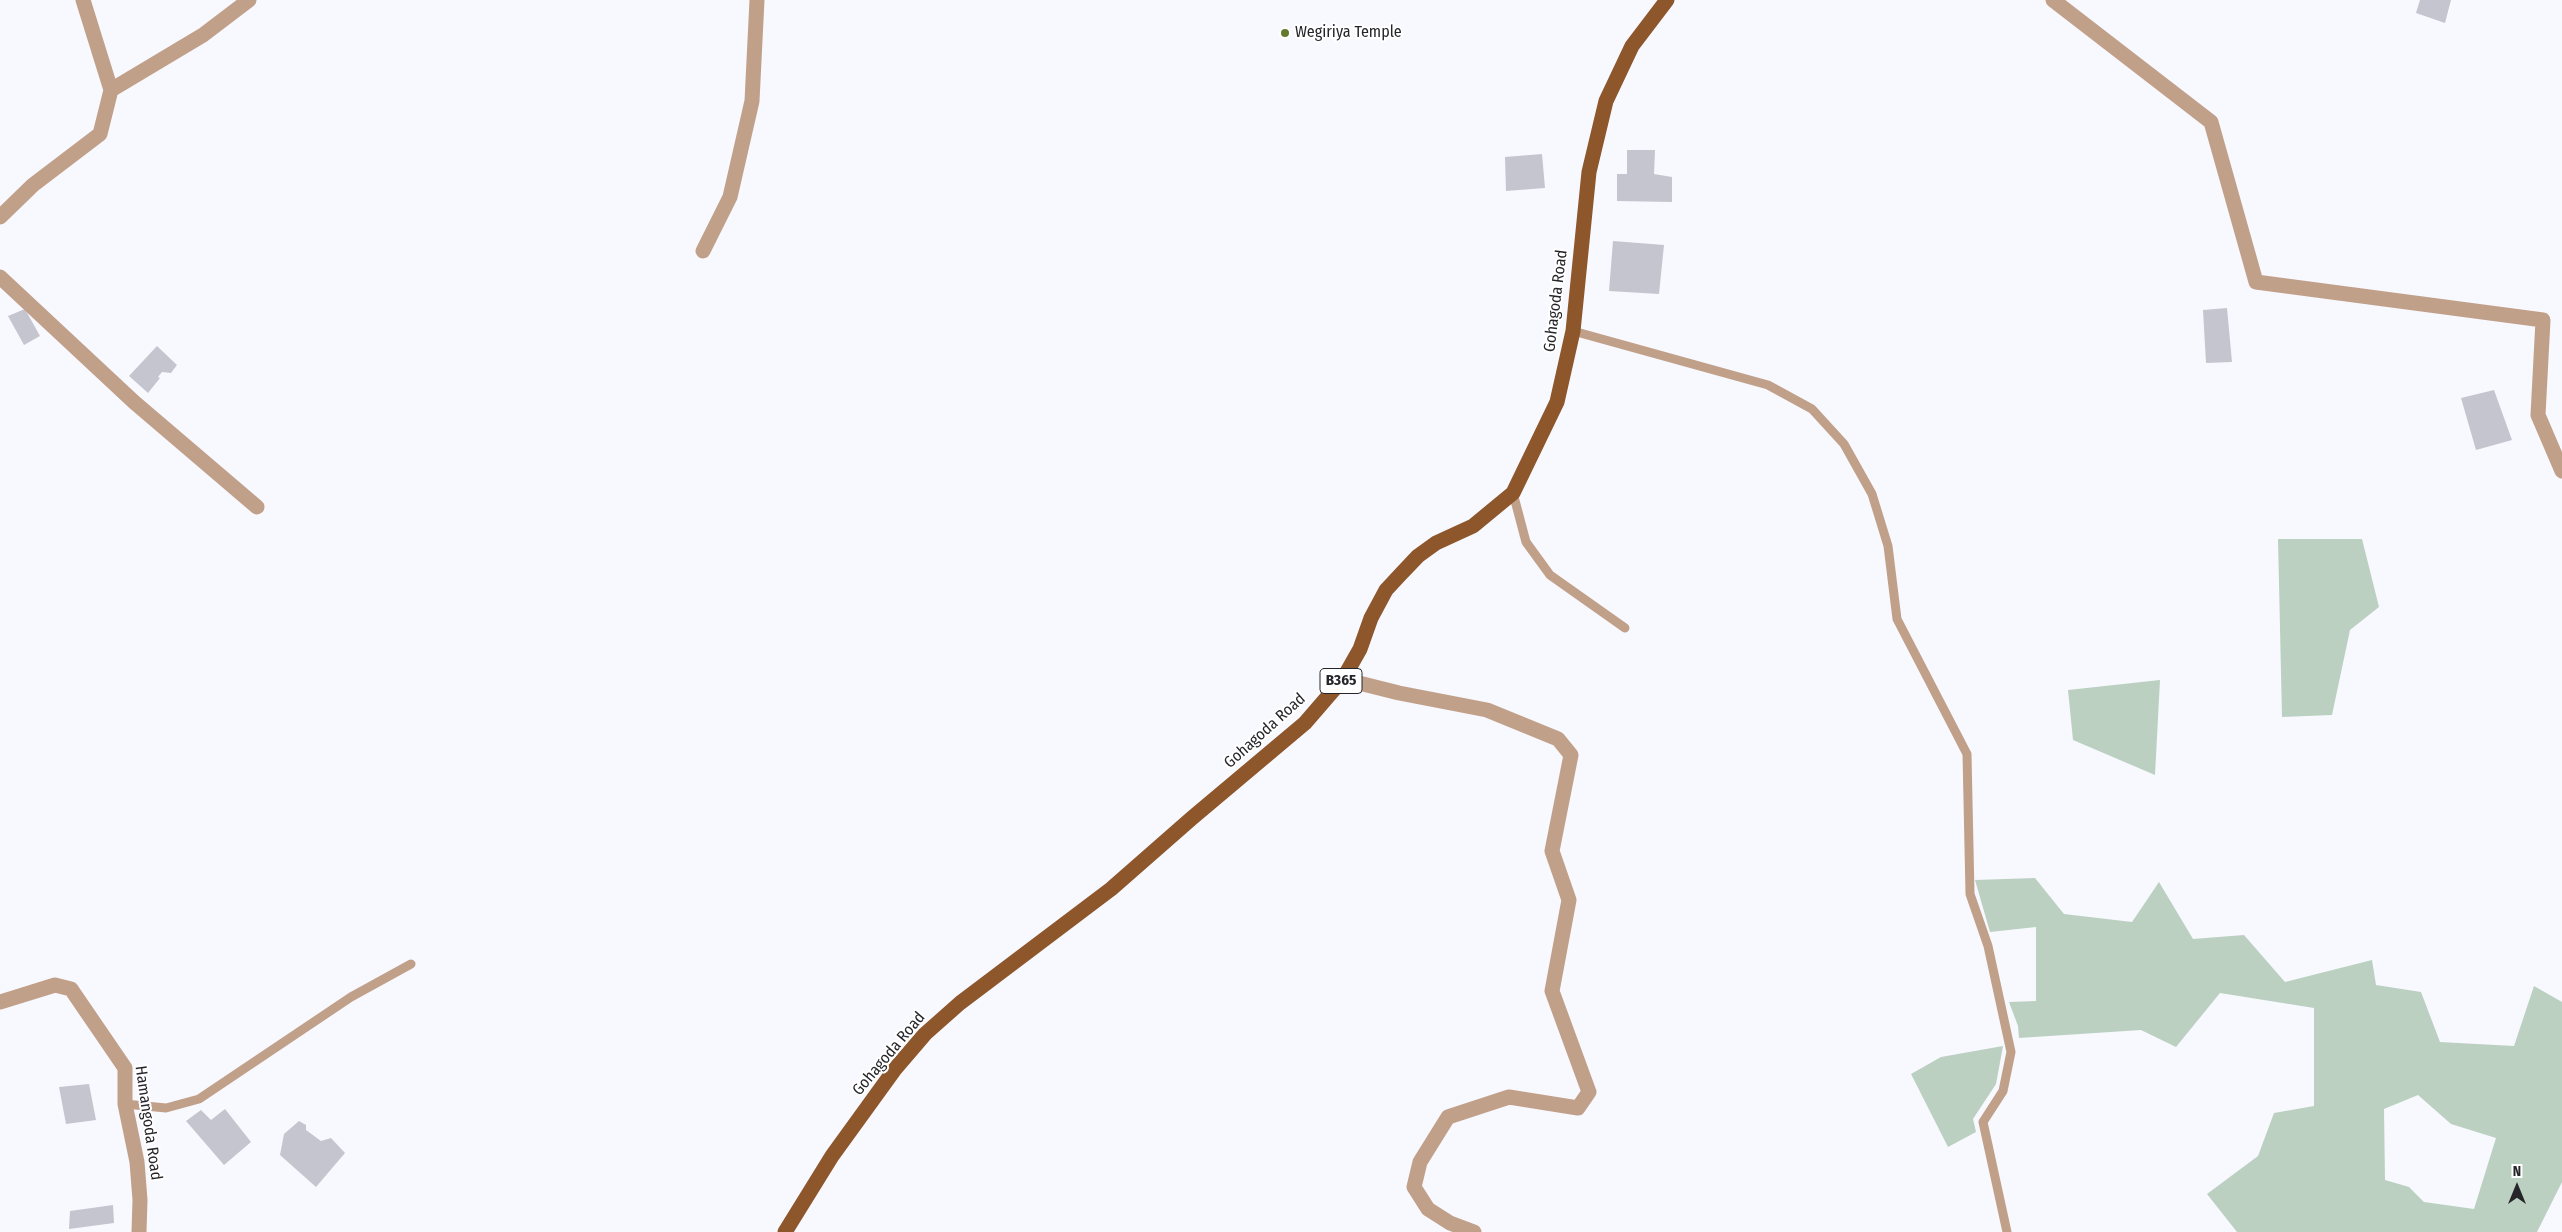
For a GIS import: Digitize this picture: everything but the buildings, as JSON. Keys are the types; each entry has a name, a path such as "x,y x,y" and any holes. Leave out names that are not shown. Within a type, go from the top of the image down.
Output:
{"main road":[{"name":"Gohagoda Road","path":"785,1232 832,1156 895,1069 925,1034 960,1003 1111,889 1305,723 1343,679 1360,649 1378,604 1386,590 1424,552 1436,543 1473,526 1513,493 1557,402 1573,331 1589,172 1606,101 1632,46 1668,0"}],"street":[{"path":"0,217 33,185 100,134 111,90 83,0"},
{"path":"111,90 203,36 249,0"},
{"path":"703,251 730,197 752,101 757,0"},
{"path":"2053,0 2211,122 2256,282 2543,320 2538,415 2562,471"},
{"path":"0,276 134,402 257,507"},
{"path":"1343,679 1399,694 1488,710 1558,739 1571,755 1552,851 1569,900 1552,991 1589,1092 1578,1108 1509,1097 1448,1117 1420,1162 1414,1188 1428,1209 1450,1223 1474,1232"},
{"name":"Hamangoda Road","path":"0,1002 55,985 71,989 125,1068 125,1104 137,1162 140,1200 139,1232"}],"lane":[{"path":"1573,331 1768,384 1812,409 1844,444 1872,494 1888,546 1896,619 1967,754 1970,894 1988,946 2012,1052 2003,1091 1983,1122 2007,1232"},
{"path":"1513,493 1517,516 1526,542 1550,575 1625,628"},
{"path":"125,1104 166,1108 200,1099 351,997 410,964"}],"green space":[{"path":"2278,539 2362,539 2379,607 2350,630 2332,715 2282,717"},
{"path":"2160,680 2155,775 2073,740 2068,690"},
{"path":"2035,878 2064,914 2132,922 2159,882 2193,939 2244,935 2285,982 2372,960 2376,985 2421,992 2440,1042 2514,1046 2534,986 2562,1002 2562,1182 2537,1232 2237,1232 2207,1194 2258,1156 2274,1113 2314,1106 2314,1008 2220,993 2176,1047 2141,1030 2019,1038 2018,1026 2009,1002 2036,1001 2036,927 1990,932 1975,880","holes":["2418,1095 2451,1124 2496,1138 2474,1209 2424,1202 2409,1187 2385,1180 2384,1109"]},
{"path":"2003,1046 1996,1084 1973,1119 1976,1132 1948,1147 1911,1074 1941,1057"}],"place":[{"name":"Wegiriya Temple","path":"1285,33"}]}
